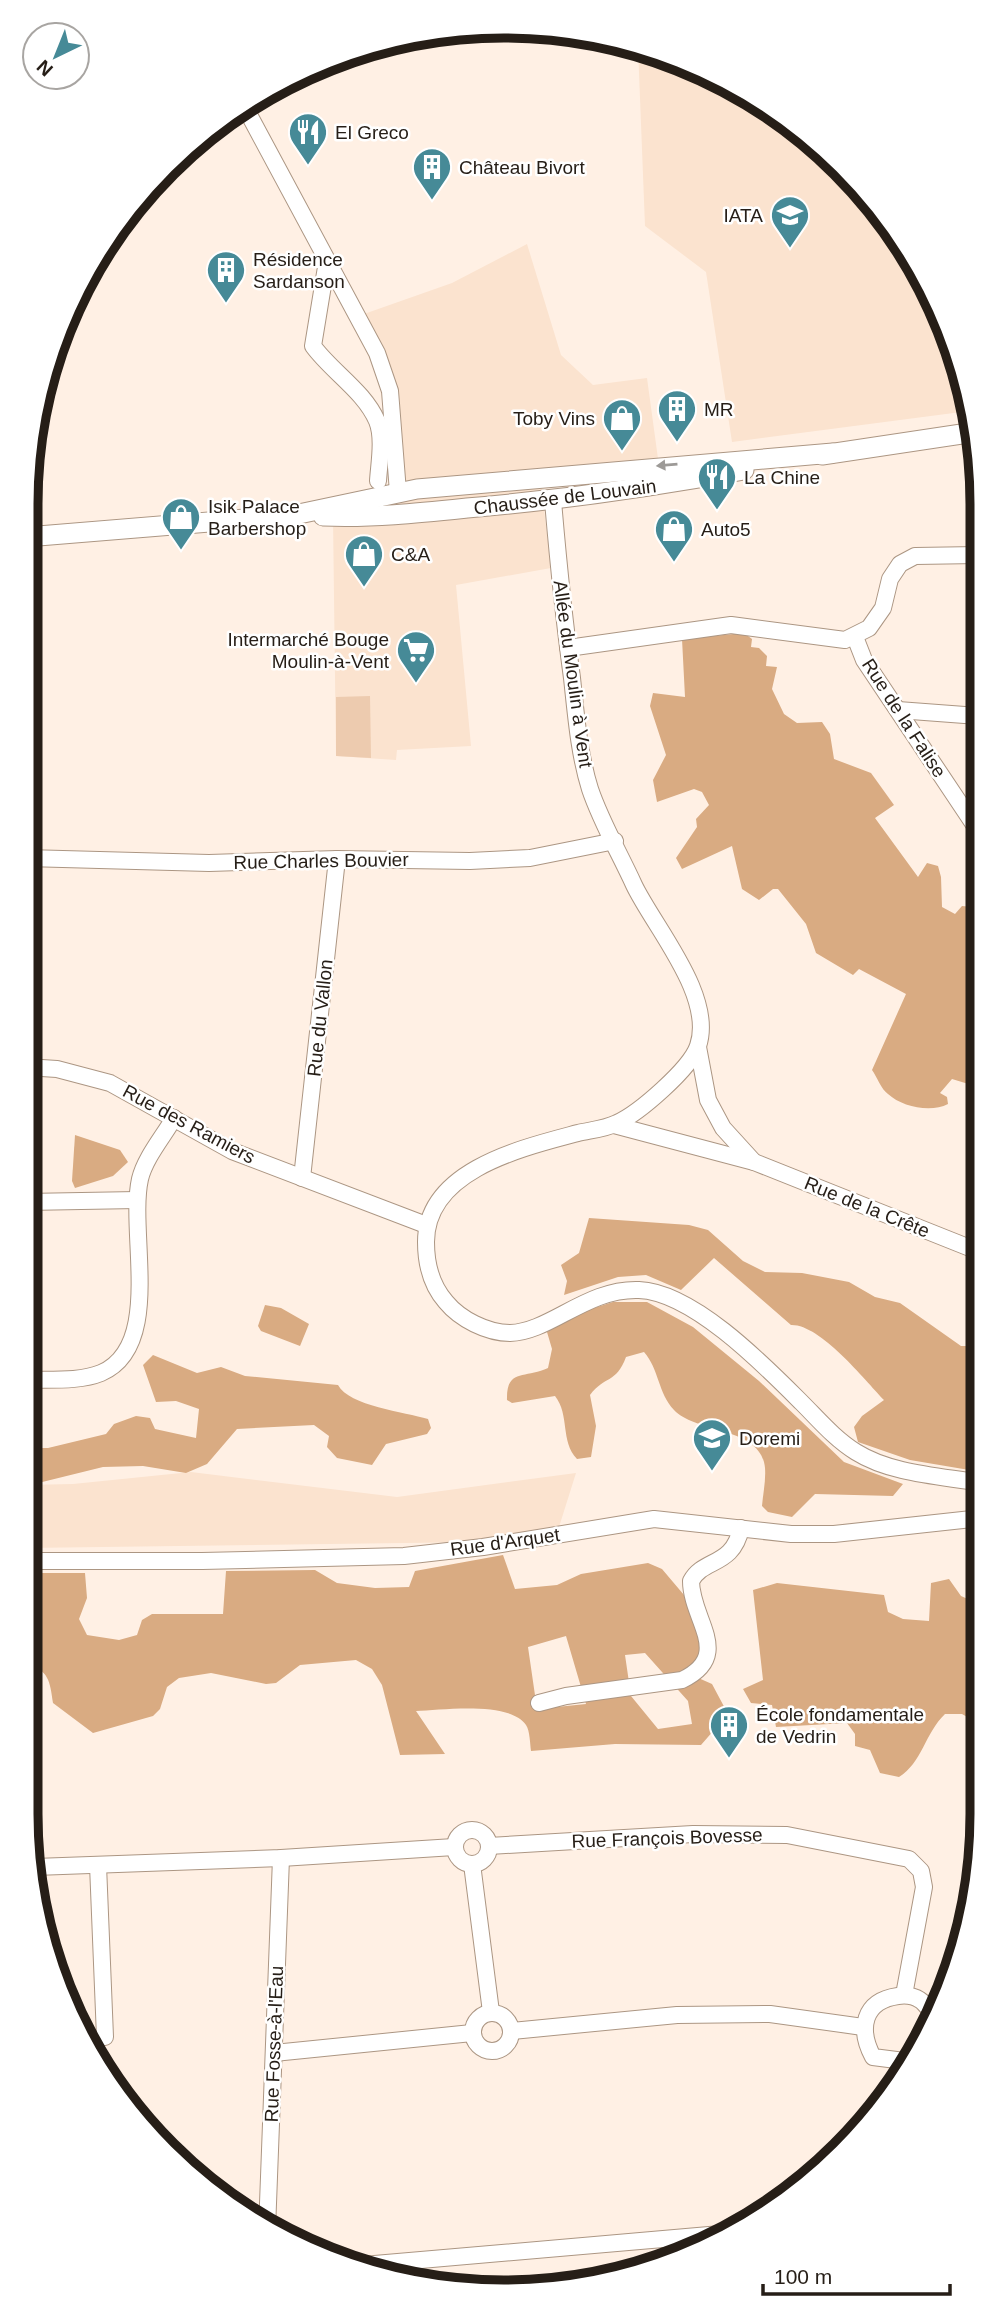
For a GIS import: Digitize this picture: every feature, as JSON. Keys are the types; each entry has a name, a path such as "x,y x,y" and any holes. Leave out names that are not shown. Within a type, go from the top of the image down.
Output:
{"main road":[{"name":"Chaussée de Louvain","path":"38,536 294,515 398,517 553,501 653,487 833,453 964,434"},
{"name":"Chaussée de Louvain","path":"294,515 398,492 833,453"},
{"path":"621,470 625,490"},
{"path":"543,478 553,501"},
{"path":"398,492 398,517"}],"street":[{"path":"246,117 377,353 390,391 398,492"},
{"path":"327,261 313,346 362,399 378,422 378,481"},
{"name":"Allée du Moulin à Vent","path":"553,501 568,648 585,769 592,794 637,890 682,965 697,999 698,1047"},
{"path":"568,648 731,625 845,640 869,628 883,608 890,579 900,564 915,556 970,555"},
{"name":"Rue de la Falise","path":"855,637 864,660 970,818"},
{"path":"898,710 970,715"},
{"name":"Rue Charles Bouvier","path":"38,858 209,863 337,859 470,861 530,858 615,841"},
{"name":"Rue du Vallon","path":"302,1178 337,859"},
{"path":"698,1047 676,1076 643,1109 614,1125 528,1147 474,1171 455,1184 436,1204 426,1225 426,1255 431,1278 444,1300 472,1323 509,1333 530,1328 604,1294 629,1290 657,1292 679,1302 719,1329 856,1452 892,1466 970,1481"},
{"name":"Rue de la Crête","path":"698,1047 708,1100 723,1128 754,1162"},
{"name":"Rue des Ramiers","path":"38,1068 57,1069 110,1083 232,1151 426,1225"},
{"path":"38,1379 98,1374 113,1366 127,1352 135,1335 138,1316 136,1200 141,1175 174,1118"},
{"name":"Rue de la Crête","path":"614,1125 754,1162 970,1248"},
{"path":"38,1202 136,1200"},
{"name":"Rue d'Arquet","path":"38,1561 202,1561 404,1556 653,1519 834,1534 970,1519"},
{"path":"539,1703 566,1696 682,1680 703,1666 709,1654 691,1581 699,1572 733,1550 738,1543 741,1528"},
{"path":"471,1829 484,1834 489,1846 484,1859 472,1864 460,1860 454,1847 459,1835 471,1829"},
{"name":"Rue François Bovesse","path":"489,1846 693,1833 787,1835 909,1859 921,1871 924,1887 904,1995"},
{"path":"41,1867 281,1858 454,1847"},
{"name":"Rue Fosse-à-l'Eau","path":"268,2216 281,1858"},
{"path":"472,1864 491,2012"},
{"path":"98,1865 105,2037"},
{"path":"899,2060 873,2057 865,2042 863,2027 869,2008 886,1997 904,1995 919,1998 927,2007"},
{"path":"491,2012 505,2017 512,2031 506,2045 492,2052 478,2046 472,2032 477,2018 491,2012"},
{"path":"512,2031 690,2015 770,2014 863,2027"},
{"path":"274,2053 472,2032"},
{"path":"379,2264 702,2236"}],"shaded area":[{"name":"IATA","path":"638,58 710,87 763,117 811,154 854,197 891,245 921,298 945,354 961,412 732,442 706,272 645,226"},
{"path":"527,244 561,355 593,385 647,378 659,466 540,475 551,568 456,585 471,746 397,750 396,760 336,756 333,517 398,492 390,391 364,314 452,283"},
{"path":"744,633 752,639 751,647 759,648 767,656 766,666 777,667 772,689 784,714 797,723 822,722 830,734 834,759 871,773 894,805 875,818 918,877 927,863 938,866 942,907 955,914 962,906 970,907 970,973 966,974 970,987 970,1084 952,1079 940,1093 947,1097 948,1104 925,1108 894,1099 883,1089 872,1070 906,994 859,969 853,975 816,953 806,924 778,889 773,889 759,900 742,889 732,846 682,869 676,858 697,827 696,819 709,805 702,792 694,789 657,802 653,780 666,755 650,706 653,693 685,697 682,639"},
{"path":"370,696 371,758 336,756 336,697"},
{"path":"75,1135 120,1150 128,1162 113,1176 75,1188 72,1181"},
{"path":"589,1218 689,1225 708,1230 743,1261 765,1272 802,1273 849,1282 875,1297 900,1303 961,1346 970,1346 970,1470 910,1460 858,1442 854,1427 862,1416 884,1400 828,1343 803,1327 791,1325 714,1258 681,1290 646,1275 618,1277 564,1295 567,1281 561,1265 579,1253"},
{"path":"613,1302 647,1302 693,1327 759,1381 844,1462 903,1484 893,1496 815,1494 792,1517 768,1512 762,1506 765,1468 761,1455 752,1445 740,1438 697,1423 674,1410 644,1352 626,1357 618,1372 590,1395 596,1426 591,1457 577,1459 568,1444 560,1403 555,1396 512,1403 507,1400 508,1390 513,1379 548,1368 552,1349 547,1332 578,1313"},
{"path":"265,1305 281,1308 309,1324 300,1346 261,1331 258,1326"},
{"path":"153,1355 197,1373 221,1367 245,1376 338,1385 353,1398 365,1403 428,1419 431,1428 427,1434 386,1444 372,1465 337,1458 327,1447 329,1436 314,1425 237,1429 207,1464 186,1473 143,1466 103,1467 38,1483 38,1448 106,1434 114,1424 136,1416 150,1418 155,1429 196,1438 199,1409 176,1401 156,1402 143,1365"},
{"path":"191,1472 397,1497 576,1473 559,1527 482,1542 38,1548 38,1485 73,1484"},
{"path":"503,1555 515,1589 557,1585 581,1574 648,1563 662,1569 684,1595 697,1620 703,1655 687,1673 712,1684 728,1714 701,1745 615,1744 531,1751 526,1725 518,1717 475,1709 416,1711 445,1754 400,1755 382,1685 372,1669 356,1660 300,1665 276,1683 266,1684 211,1673 179,1678 167,1687 160,1709 153,1716 93,1733 53,1703 47,1678 38,1669 38,1573 85,1573 87,1598 79,1619 87,1635 119,1640 137,1635 142,1620 152,1614 223,1614 226,1571 315,1570 337,1583 375,1588 409,1587 415,1571","holes":["566,1636 586,1704 537,1709 528,1647","645,1653 688,1701 692,1724 658,1729 631,1696 625,1655"]},
{"path":"949,1579 961,1596 970,1600 970,1719 962,1714 945,1714 913,1764 899,1777 880,1773 870,1750 855,1746 855,1734 847,1723 776,1727 772,1705 751,1703 743,1689 763,1680 753,1590 777,1583 884,1595 888,1612 903,1619 929,1621 931,1583"}],"place":[{"name":"El Greco","path":"308,166"},
{"name":"Château Bivort","path":"432,201"},
{"name":"IATA","path":"790,249"},
{"name":"Résidence Sardanson","path":"226,304"},
{"name":"MR","path":"677,443"},
{"name":"Toby Vins","path":"622,452"},
{"name":"La Chine","path":"717,511"},
{"name":"Isik Palace Barbershop","path":"181,551"},
{"name":"Auto5","path":"674,563"},
{"name":"C&A","path":"364,588"},
{"name":"Intermarché Bouge Moulin-à-Vent","path":"416,684"},
{"name":"Doremi","path":"712,1472"},
{"name":"École fondamentale de Vedrin","path":"729,1759"}]}
